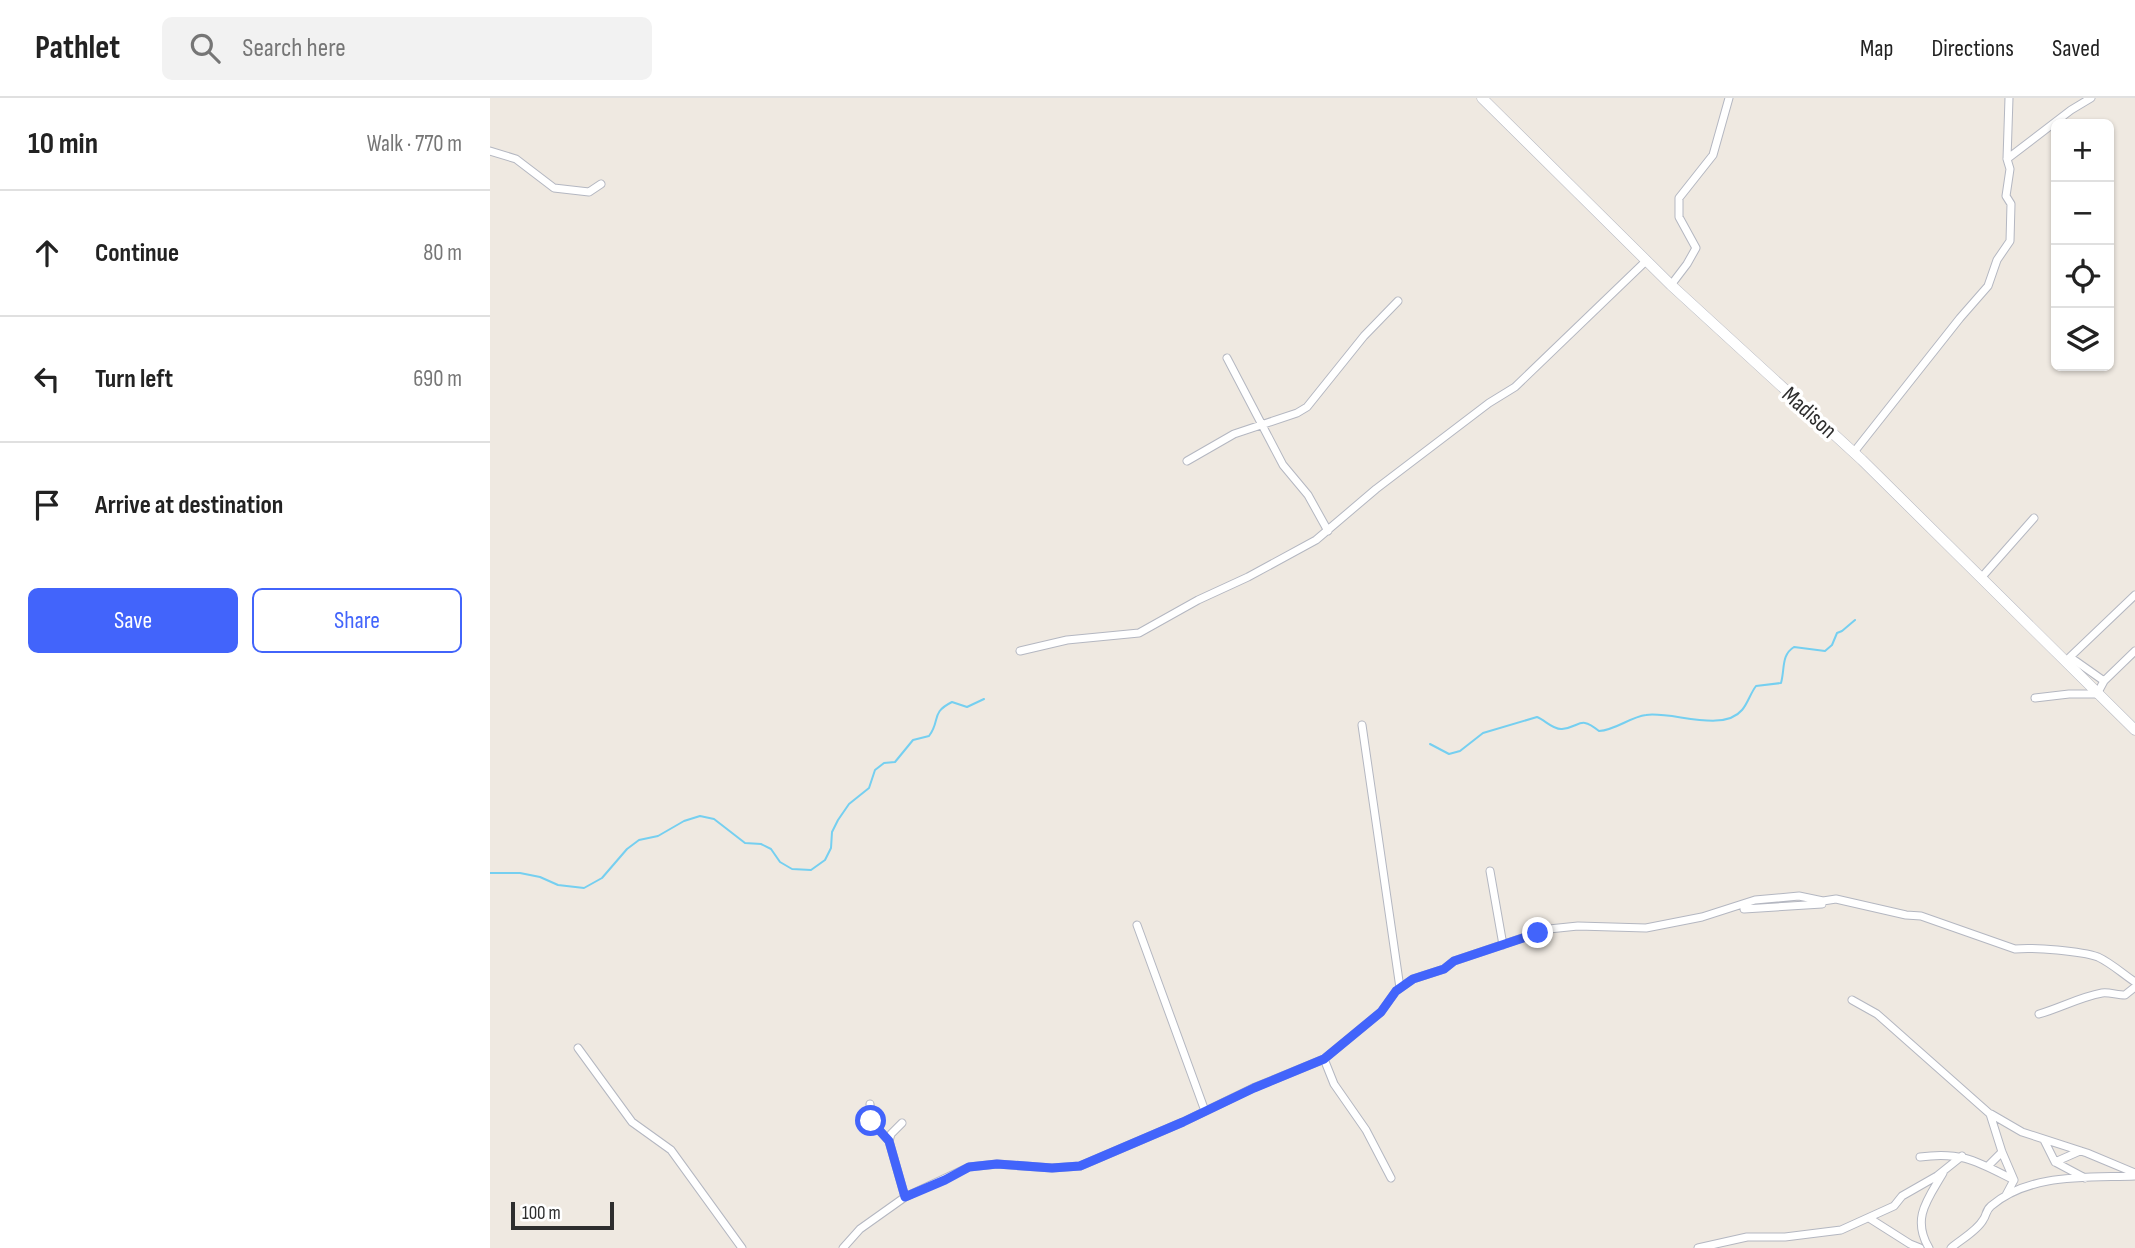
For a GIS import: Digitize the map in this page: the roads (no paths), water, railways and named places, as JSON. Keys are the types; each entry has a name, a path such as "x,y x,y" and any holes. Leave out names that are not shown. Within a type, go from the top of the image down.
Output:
{"street":[{"name":"Madison","path":"1482,98 1671,285 1854,452 2135,730"},
{"path":"1671,285 1696,248 1679,218 1679,198 1713,155 1729,98"},
{"path":"1854,452 1960,318 1989,286 1997,260 2010,241 2011,204 2006,196 2010,169 2007,159 2009,98"},
{"path":"2007,159 2091,98"},
{"path":"490,152 516,159 554,188 589,192 601,184"},
{"path":"1020,651 1067,640 1139,633 1315,540 1370,493 1489,403 1515,387 1647,260"},
{"path":"1187,461 1234,434 1297,413 1307,407 1364,336 1398,301"},
{"path":"1227,358 1283,465 1308,495 1328,531"},
{"path":"1981,578 2034,518"},
{"path":"2104,681 2070,656 2135,595"},
{"path":"2035,698 2098,694 2104,681 2135,651"},
{"path":"1362,725 1400,988"},
{"path":"1490,871 1503,945"},
{"path":"843,1248 860,1228 905,1197 969,1167 997,1164 1052,1168 1080,1166 1324,1059 1381,1012 1400,988 1413,979 1444,969 1454,961 1549,929 1578,926 1647,928 1719,912 1755,900 1799,897 1823,901 1842,900 1922,916 2015,949 2031,947 2101,958 2135,982"},
{"path":"1137,925 1205,1111"},
{"path":"2039,1014 2105,992 2125,995 2135,987"},
{"path":"1852,1000 1877,1014 1990,1114 2022,1132 2080,1151 2135,1175"},
{"path":"578,1048 632,1122 671,1150 743,1248"},
{"path":"1324,1059 1334,1084 1366,1130 1391,1178"},
{"path":"870,1104 871,1121 889,1141 905,1197"},
{"path":"1990,1114 2014,1180"},
{"path":"889,1141 891,1134 902,1123"},
{"path":"2044,1140 2055,1162 2085,1178"},
{"path":"2055,1162 2080,1151"},
{"path":"1988,1166 2002,1152"},
{"path":"1920,1157 1944,1153 1962,1156 1972,1163 1988,1166 2014,1180"},
{"path":"1698,1248 1747,1237 1786,1237 1841,1230 1894,1206 1902,1196 1962,1156"},
{"path":"1929,1248 1920,1228 1922,1215 1927,1200 1946,1169"},
{"path":"1951,1248 1983,1221 1987,1209 2029,1184 2135,1175"},
{"path":"2005,1196 2014,1180"},
{"path":"1869,1218 1920,1248"}],"waterway":[{"path":"1430,744 1449,754 1460,751 1483,733 1537,717 1559,729 1584,723 1599,731 1646,715 1723,720 1742,710 1756,686 1781,683 1785,658 1790,650 1794,647 1825,651 1832,645 1837,633 1855,620"},
{"path":"490,873 520,873 540,877 558,885 584,888 602,878 627,849 639,840 658,836 684,821 700,816 714,819 745,843 761,844 771,849 780,862 792,869 811,870 825,860 838,820 849,804 869,788 875,770 884,763 895,762 913,740 929,736 938,713 945,706 952,702 967,707 984,699"}]}
